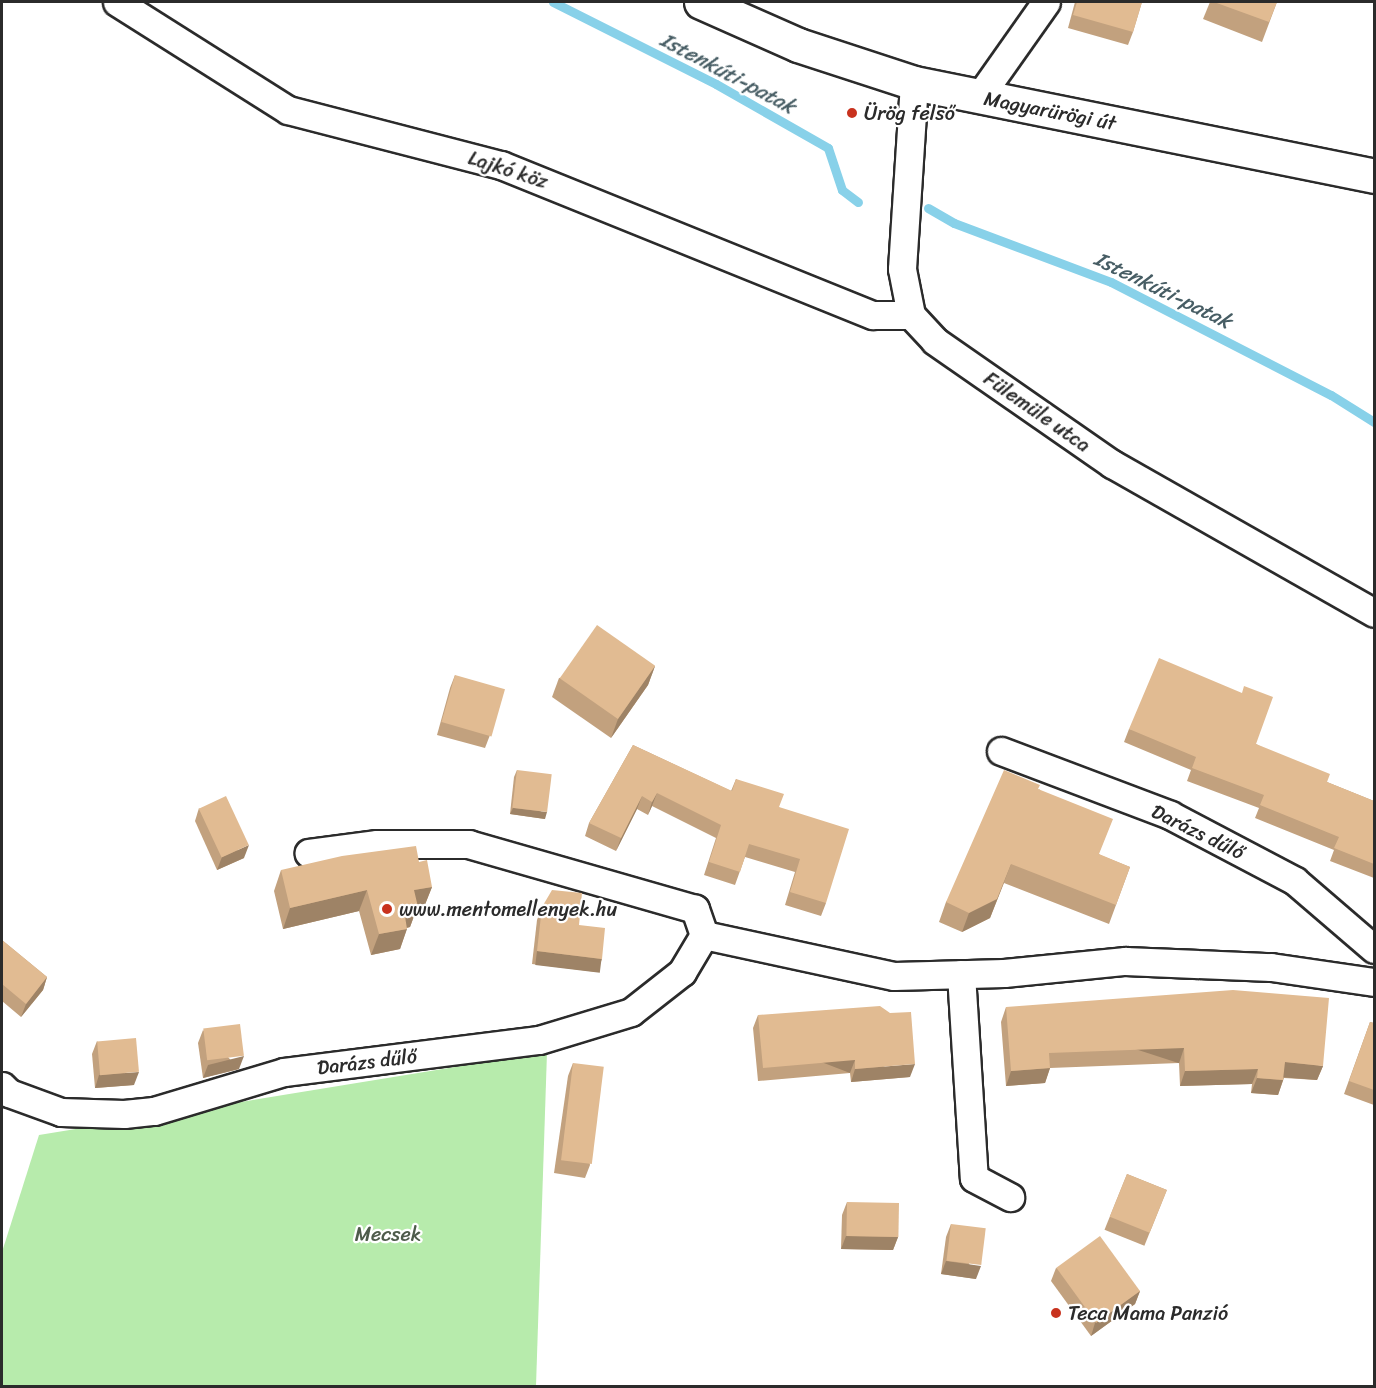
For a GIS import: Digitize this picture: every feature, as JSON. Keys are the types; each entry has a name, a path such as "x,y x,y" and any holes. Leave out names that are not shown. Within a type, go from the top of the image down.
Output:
{"main road":[{"name":"Magyarürögi út","path":"701,2 798,45 914,83 1374,176"}],"street":[{"name":"Lajkó köz","path":"117,2 288,110 501,165 873,315 911,315"},
{"path":"979,97 1046,2"},
{"path":"911,315 902,269 914,83"},
{"name":"Fülemüle utca","path":"911,315 935,341 1112,464 1374,613"},
{"name":"Darázs dűlő","path":"1001,751 1170,815 1295,880 1374,949"},
{"path":"309,853 377,844 470,844 695,909 704,935 894,976 961,974 1125,961 1271,967 1374,982"},
{"name":"Darázs dűlő","path":"2,1086 9,1093 61,1112 124,1114 154,1111 284,1072 539,1040 631,1012 682,972 704,935"},
{"path":"961,974 974,1178 1010,1197"}],"green space":[{"name":"Mecsek","path":"547,1052 536,1386 2,1386 2,1252 39,1135"}],"building":[{"path":"1077,2 1142,2 1133,32 1073,15"},
{"path":"1214,2 1277,2 1269,22"},
{"path":"597,625 655,666 618,719 560,678"},
{"path":"1159,658 1242,693 1244,686 1273,697 1256,744 1330,774 1327,782 1374,801 1374,864 1334,848 1339,837 1260,805 1264,795 1192,768 1196,757 1129,729"},
{"path":"455,675 505,689 491,736 441,722"},
{"path":"633,745 732,791 736,779 784,794 779,807 849,829 826,903 790,892 800,859 749,844 740,872 709,862 721,825 657,793 652,802 642,796 621,838 589,823"},
{"path":"517,770 552,774 547,812 512,808"},
{"path":"1004,770 1040,785 1038,789 1113,819 1099,854 1130,867 1116,905 1011,864 997,899 969,913 946,902"},
{"path":"226,796 249,845 222,858 199,809"},
{"path":"416,846 419,862 427,860 432,887 414,890 418,907 404,910 407,929 379,934 367,890 290,908 281,870 342,856"},
{"path":"552,890 582,893 579,925 605,928 602,959 537,951 542,907"},
{"path":"2,940 47,977 26,1004 2,984"},
{"path":"1233,990 1329,998 1323,1066 1285,1062 1283,1080 1257,1078 1258,1069 1185,1071 1184,1048 1049,1053 1050,1068 1011,1071 1006,1007"},
{"path":"880,1006 890,1013 911,1012 915,1064 855,1069 855,1060 763,1068 758,1015"},
{"path":"1370,1022 1374,1023 1374,1090 1349,1081"},
{"path":"240,1024 244,1056 207,1060 203,1029"},
{"path":"136,1038 139,1072 100,1075 97,1041"},
{"path":"573,1063 604,1067 592,1164 561,1160"},
{"path":"1127,1174 1167,1190 1150,1233 1110,1217"},
{"path":"847,1202 899,1203 898,1237 846,1236"},
{"path":"951,1224 986,1228 981,1265 946,1261"},
{"path":"1100,1236 1140,1291 1096,1323 1056,1268"}],"waterway":[{"name":"Istenkúti-patak","path":"553,2 716,84 828,148 842,190 858,202"},
{"name":"Istenkúti-patak","path":"928,208 954,223 1111,282 1331,395 1374,422"}],"place":[{"name":"Ürög felső","path":"852,113"},
{"name":"www.mentomellenyek.hu","path":"387,909"},
{"name":"Teca Mama Panzió","path":"1056,1313"}]}
